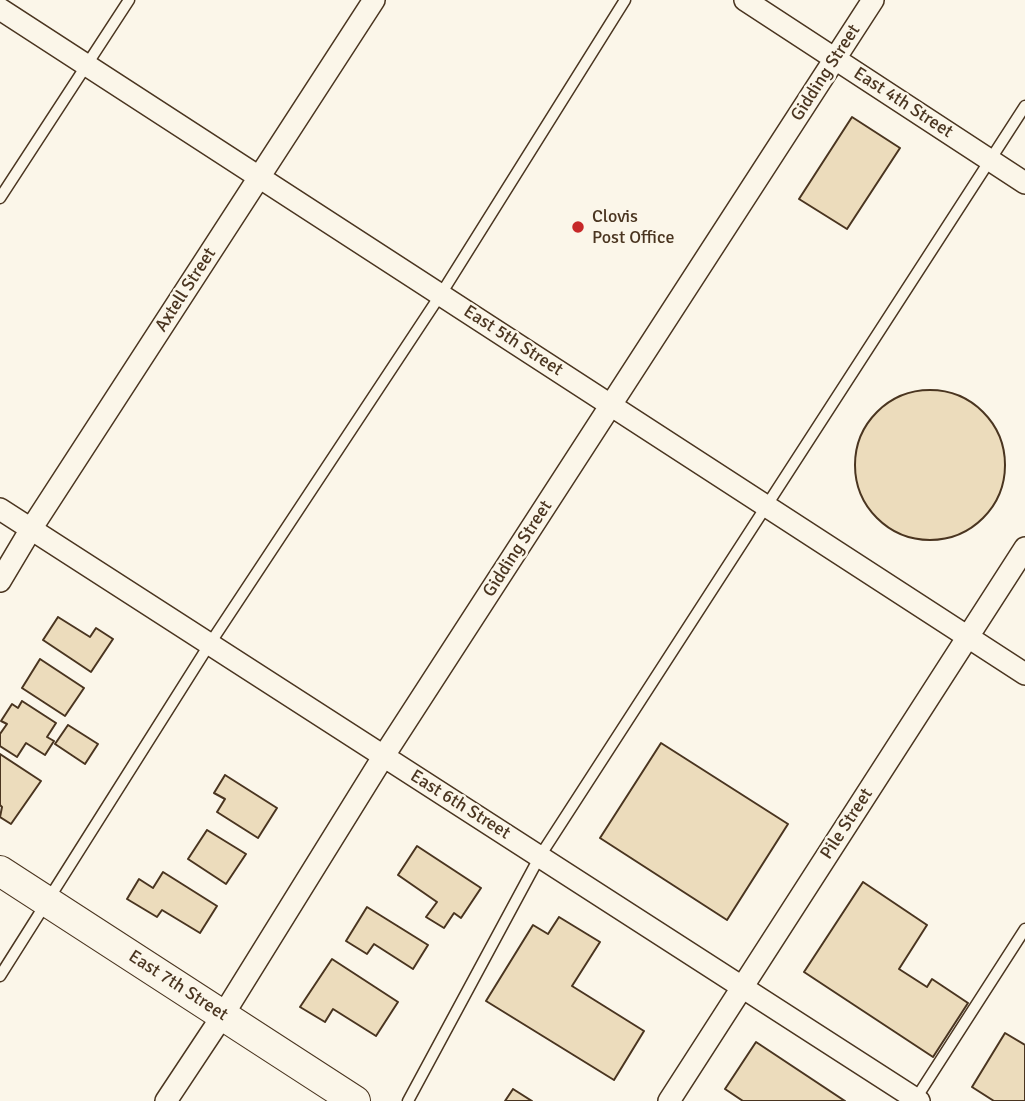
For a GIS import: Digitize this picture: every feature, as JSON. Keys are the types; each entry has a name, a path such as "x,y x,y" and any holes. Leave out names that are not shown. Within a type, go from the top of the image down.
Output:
{"street":[{"name":"Axtell Street","path":"0,581 374,0"},
{"name":"East 4th Street","path":"745,0 1025,183"},
{"name":"Gidding Street","path":"166,1101 223,1015 383,757 873,0"},
{"name":"East 5th Street","path":"0,9 1025,674"},
{"name":"East 6th Street","path":"0,509 917,1100"},
{"name":"Pile Street","path":"669,1101 1025,548"},
{"name":"East 7th Street","path":"0,871 355,1101"}],"lane":[{"path":"0,198 130,0"},
{"path":"0,976 209,645 442,294 625,0"},
{"path":"408,1101 540,856 1025,106"},
{"path":"917,1100 1025,929"}],"building":[{"path":"852,117 900,148 847,229 799,199"},
{"path":"930,390 959,395 983,412 1000,436 1005,465 1000,494 983,518 959,535 930,540 901,535 877,518 860,494 855,465 860,436 877,412 901,395"},
{"path":"58,617 90,637 96,628 113,639 91,672 43,640"},
{"path":"40,659 84,688 65,716 22,688"},
{"path":"22,701 56,723 47,737 54,741 45,755 26,743 17,757 0,746 0,734 7,724 1,721 12,704 18,708"},
{"path":"68,725 98,744 85,764 55,744"},
{"path":"661,743 788,824 727,920 600,838"},
{"path":"0,754 41,781 11,824 0,817"},
{"path":"225,775 277,808 258,838 217,812 225,799 214,793"},
{"path":"207,830 246,854 226,884 188,859"},
{"path":"417,846 481,888 461,918 454,913 444,928 426,917 437,902 398,875"},
{"path":"163,872 217,906 200,933 162,910 157,917 127,899 139,879 153,888"},
{"path":"863,882 927,925 899,969 927,987 932,979 968,1003 933,1057 804,972"},
{"path":"367,907 428,945 413,969 374,944 367,954 346,941"},
{"path":"559,917 600,942 572,986 644,1031 614,1080 486,1001 533,925 548,934"},
{"path":"332,959 398,1002 376,1036 333,1009 325,1022 300,1007"},
{"path":"1005,1033 1025,1045 1025,1101 994,1101 972,1087"},
{"path":"756,1042 845,1101 743,1101 725,1089"},
{"path":"513,1089 532,1101 505,1101"}],"place":[{"name":"Clovis Post Office","path":"578,227"}]}
